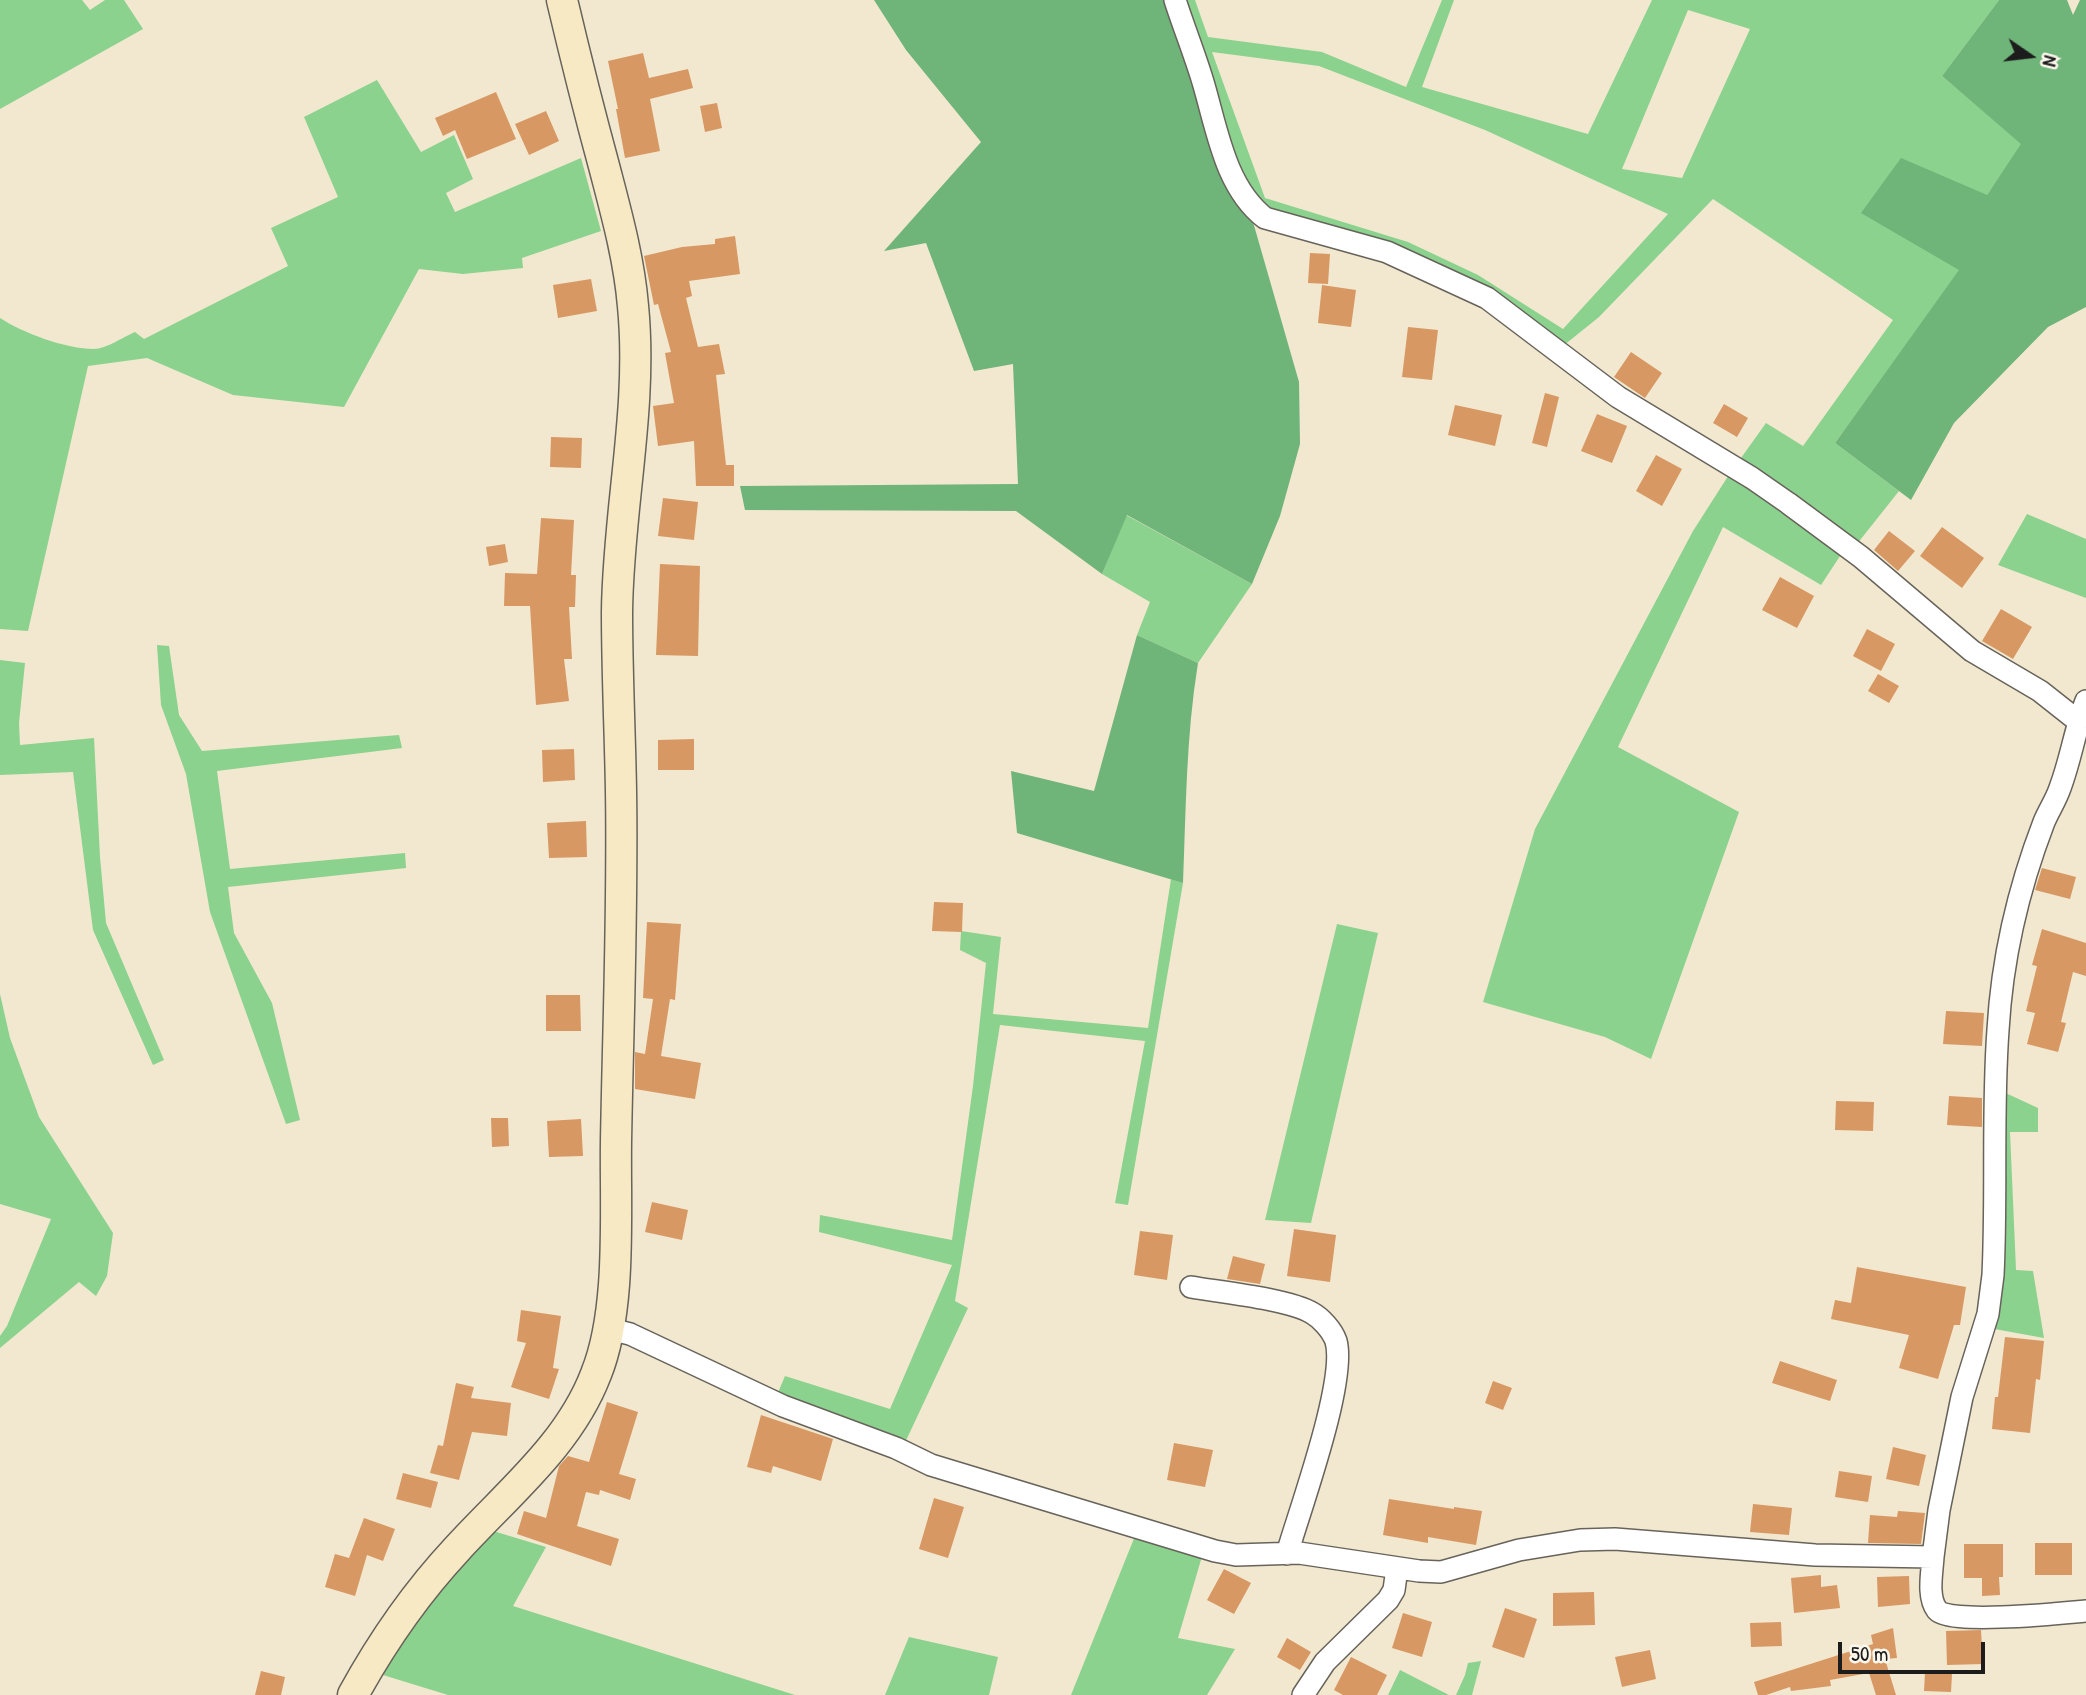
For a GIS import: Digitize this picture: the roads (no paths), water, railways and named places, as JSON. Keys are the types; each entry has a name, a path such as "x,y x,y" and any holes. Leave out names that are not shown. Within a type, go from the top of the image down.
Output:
{"street":[{"path":"353,1695 407,1608 456,1549 564,1433 584,1402 597,1374 610,1329 615,1230 621,895 617,607 636,389 636,345 624,244 562,0"},
{"path":"1175,0 1226,158 1241,192 1251,207 1265,218 1387,252 1487,298 1618,397 1752,478 1788,503 1861,557 1972,650 2040,691 2082,711 2060,789 2030,863 2003,976 1998,1029 1993,1275 1988,1314 1962,1397 1939,1510 1931,1591 1935,1608 1941,1614 1952,1617 2086,1611"},
{"path":"1191,1287 1289,1305 1311,1312 1326,1324 1335,1340 1332,1400 1287,1554"},
{"path":"610,1329 617,1329 652,1344 783,1406 896,1448 931,1465 1215,1551 1236,1555 1325,1556 1441,1572 1519,1550 1580,1540 1615,1539 1826,1556 1933,1558"},
{"path":"1303,1695 1325,1662 1388,1600 1394,1590 1397,1568"}]}
